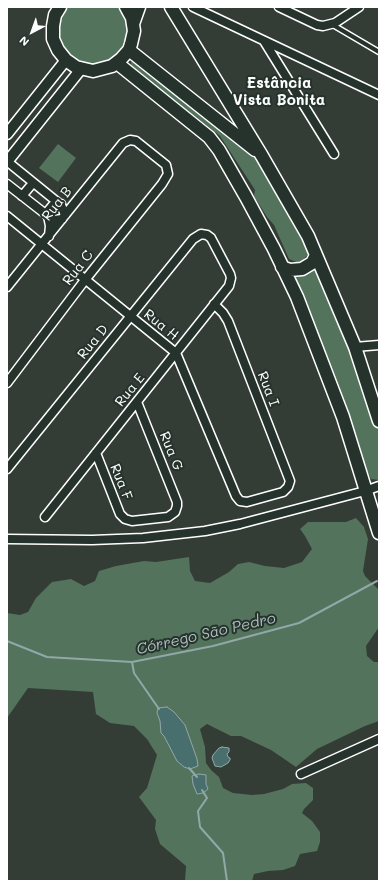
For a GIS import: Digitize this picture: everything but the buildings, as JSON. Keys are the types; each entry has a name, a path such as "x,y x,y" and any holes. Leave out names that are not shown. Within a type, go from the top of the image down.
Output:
{"main road":[{"path":"56,8 53,26 54,39 58,50 66,60 81,69 100,70 106,69 117,63 129,50 133,37 133,24 130,13 126,7"},
{"path":"133,24 139,7"},
{"path":"171,7 262,156 308,236 355,347 379,421"},
{"path":"129,50 262,156"},
{"path":"117,63 203,130 214,142 246,197 297,297 343,417 379,533"},
{"path":"282,266 290,270 302,269 312,263 316,255"}],"street":[{"path":"193,7 379,95"},
{"path":"278,7 317,25 329,26 359,7"},
{"path":"264,41 334,154"},
{"path":"7,134 66,60"},
{"path":"7,184 54,220 63,218 62,208 58,204 7,162 81,69"},
{"name":"Rua C","path":"7,383 85,280 167,178 168,170 165,164 138,142 130,140"},
{"name":"Rua B","path":"7,288 123,143 130,140"},
{"path":"22,196 33,182"},
{"path":"48,236 50,226 48,211 50,207 76,201"},
{"name":"Rua H","path":"7,216 176,354 236,496 240,501"},
{"name":"Rua E","path":"45,517 229,286 231,278 230,272 213,240 209,236 201,234"},
{"name":"Rua D","path":"7,469 190,242 196,236 201,234"},
{"name":"Rua I","path":"214,304 223,313 228,321 290,481 288,487 283,492 247,502 240,501"},
{"path":"355,347 379,345"},
{"name":"Rua G","path":"125,519 132,521 168,516 173,514 176,510 177,502 137,402"},
{"name":"Rua F","path":"96,453 120,514 125,519"},
{"path":"7,539 92,540 175,536 240,524 379,486"},
{"path":"301,774 379,738"}],"lane":[{"path":"329,26 379,52"}],"green space":[{"path":"63,7 122,7 129,26 125,45 122,50 113,59 95,65 76,61 66,53 57,37 60,12"},
{"path":"136,61 225,131 259,160 288,206 305,245 308,254 301,263 289,259 274,225 267,217 254,196 255,190 220,136 131,65 131,62"},
{"path":"58,144 76,158 58,182 39,168"},
{"path":"316,263 348,341 379,431 379,480 371,479 366,469 337,386 292,274"},
{"path":"356,518 364,527 368,539 363,571 365,576 379,590 379,627 366,646 367,656 374,662 379,662 379,721 365,726 317,749 296,767 271,750 241,736 231,736 207,724 200,729 205,747 206,763 219,777 223,788 233,793 252,795 264,794 283,789 292,784 306,783 313,788 313,800 302,813 312,821 320,832 320,842 317,851 300,854 295,866 283,870 254,874 252,881 185,881 186,866 160,844 155,829 156,820 139,797 147,788 157,755 147,739 134,726 110,723 96,714 93,692 28,688 7,718 7,613 20,615 28,612 36,598 52,582 71,579 84,586 95,581 99,571 116,566 144,561 156,562 189,557 190,571 195,581 210,583 229,572 238,564 249,562 265,566 284,568 302,562 312,549 300,529 308,522 346,522"}],"water":[{"path":"167,707 174,712 185,725 198,766 190,769 184,767 177,761 161,733 160,721 157,713 158,708"},
{"path":"219,748 229,748 229,752 227,754 230,760 221,767 215,766 212,758 213,755"},
{"path":"199,774 206,775 206,784 208,789 203,793 197,794 192,776"}],"waterway":[{"name":"Córrego São Pedro","path":"7,641 47,657 132,662 213,646 299,623 377,581"},
{"path":"132,662 134,673 159,709"},
{"path":"189,768 197,777"},
{"path":"202,790 207,798 198,811 200,827 223,853 227,881"}],"district":[{"name":"Estância Vista Bonita","path":"279,92"}]}
